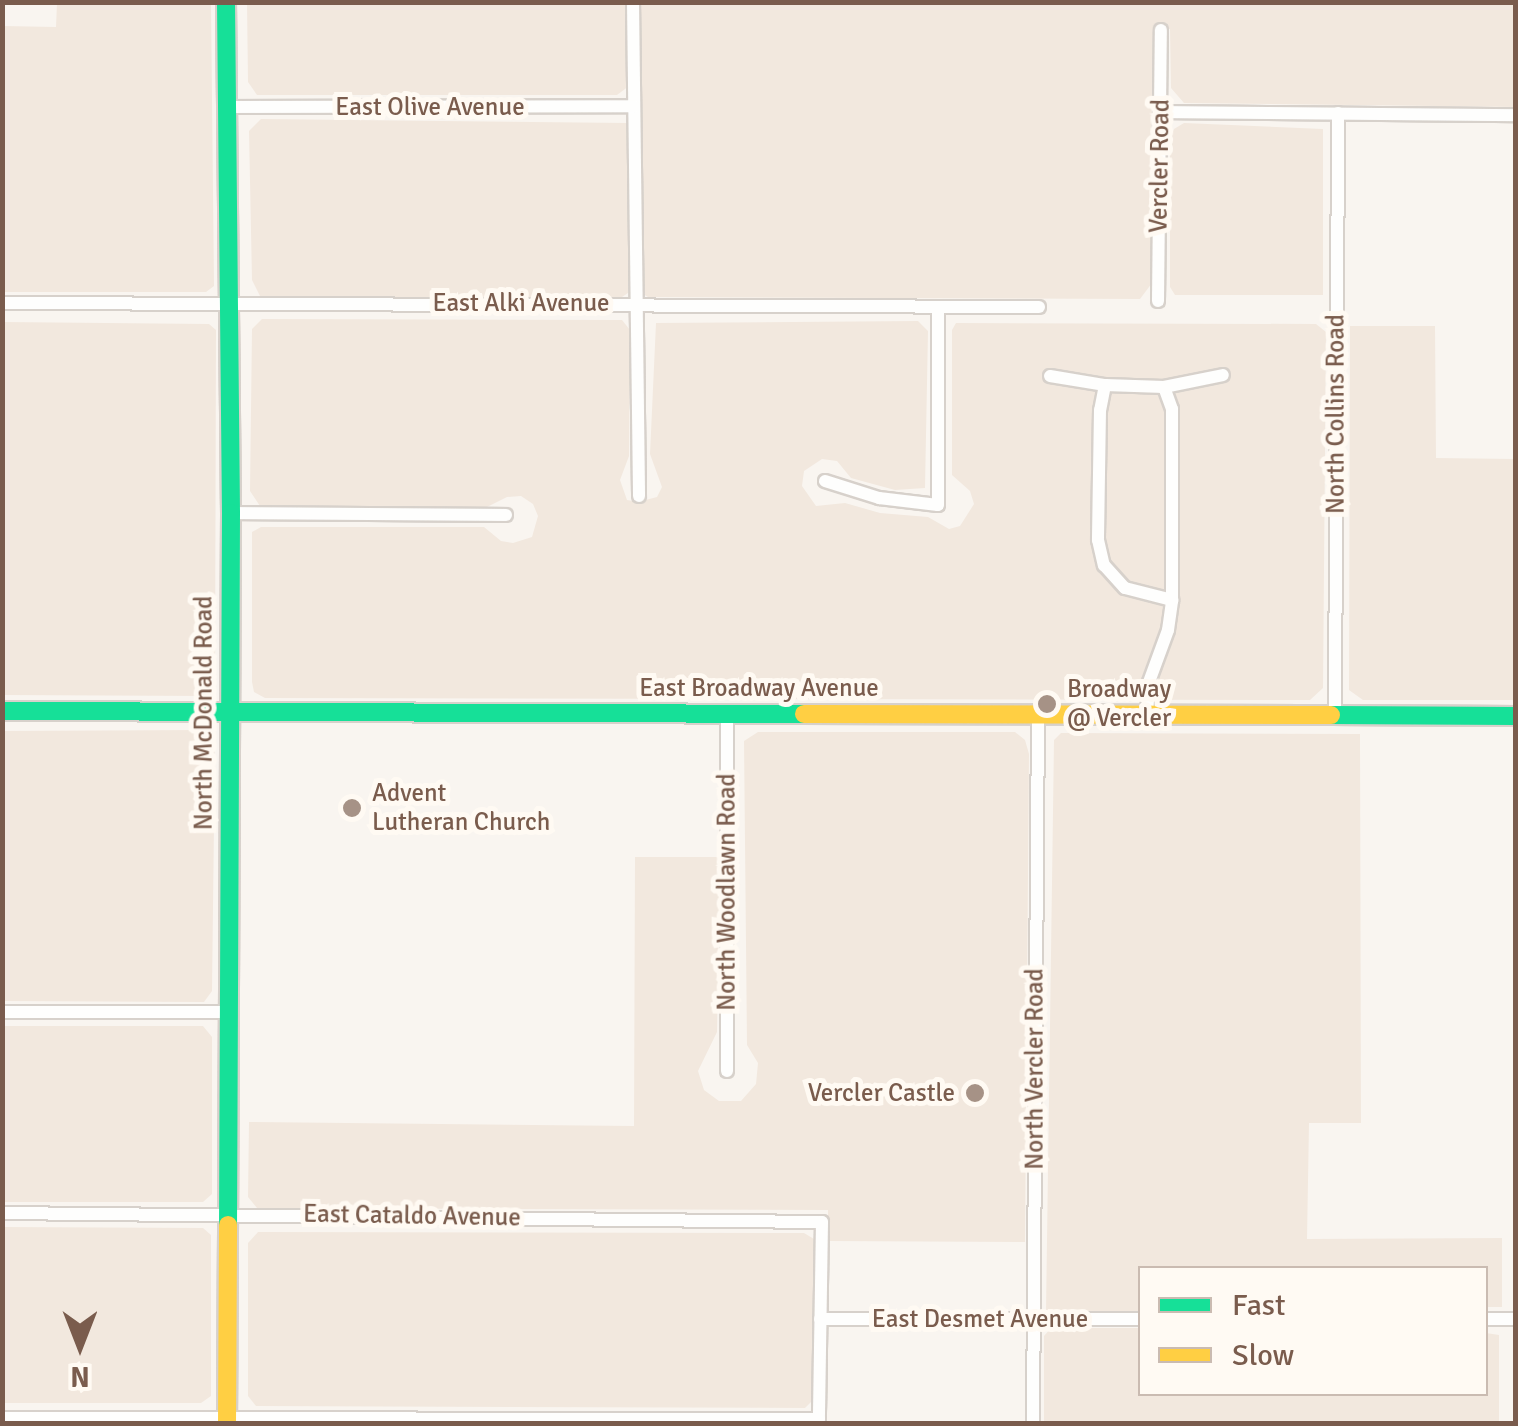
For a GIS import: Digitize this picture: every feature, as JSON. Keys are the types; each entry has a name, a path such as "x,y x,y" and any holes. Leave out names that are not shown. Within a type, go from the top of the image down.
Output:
{"main road":[{"name":"North McDonald Road","path":"226,2 231,514 227,1422"},
{"name":"East Broadway Avenue","path":"2,711 1516,716"}],"street":[{"path":"633,2 639,496"},
{"name":"Vercler Road","path":"1158,301 1160,30"},
{"name":"East Olive Avenue","path":"226,107 634,106"},
{"path":"1162,112 1516,115"},
{"name":"North Collins Road","path":"1335,714 1338,113"},
{"name":"East Alki Avenue","path":"2,303 636,302 1038,307"},
{"path":"825,481 878,498 938,504 938,308"},
{"path":"1050,376 1105,385 1164,387 1223,376"},
{"path":"1105,385 1100,410 1098,540 1104,565 1125,588 1172,600"},
{"path":"1147,714 1149,682 1168,630 1172,600 1172,409 1164,387"},
{"path":"231,514 506,516"},
{"name":"North Woodlawn Road","path":"726,713 727,1070"},
{"name":"North Vercler Road","path":"1034,1424 1038,714"},
{"path":"2,1012 228,1012"},
{"name":"East Cataldo Avenue","path":"2,1213 822,1222 820,1320"},
{"name":"East Desmet Avenue","path":"820,1320 1138,1319"},
{"path":"1488,1319 1516,1320"},
{"path":"2,1418 227,1422 819,1419 820,1320"}],"shaded area":[{"path":"57,3 211,3 214,286 206,292 3,292 3,26 56,27"},
{"path":"247,3 627,3 629,86 617,95 257,95 248,82"},
{"path":"639,3 1515,3 1515,107 1184,103 1171,88 1170,29 1154,29 1152,283 1140,299 648,297 643,294"},
{"path":"261,119 628,123 628,293 622,297 261,298 252,280 249,131"},
{"path":"1184,123 1323,129 1323,295 1175,295 1170,287 1170,138 1174,129"},
{"path":"262,319 622,320 630,330 629,456 620,480 627,500 638,502 657,497 662,487 650,454 656,323 918,321 928,331 925,488 895,490 851,478 837,461 822,459 804,471 802,486 816,506 845,503 880,513 928,517 949,529 960,526 974,504 970,491 952,475 952,330 956,323 1316,324 1326,332 1323,688 1310,700 265,698 254,692 252,682 252,532 261,527 484,527 501,541 513,543 532,537 538,516 533,504 521,496 507,497 485,508 260,506 250,491 252,329"},
{"path":"3,322 209,324 216,330 215,689 207,696 3,695"},
{"path":"1350,326 1435,326 1436,458 1515,459 1515,700 1363,700 1349,690"},
{"path":"202,730 215,740 212,991 204,1002 3,1001 3,731"},
{"path":"758,732 1015,732 1025,740 1029,754 1025,1242 828,1241 828,1210 257,1208 248,1197 249,1122 634,1126 635,857 720,857 717,1032 698,1071 704,1090 719,1101 741,1101 756,1084 758,1063 747,1045 744,741"},
{"path":"1061,733 1360,734 1361,1123 1309,1123 1307,1239 1502,1238 1502,1307 1488,1307 1488,1266 1138,1266 1138,1315 1046,1312 1054,740"},
{"path":"3,1026 203,1026 212,1037 212,1194 203,1202 3,1202"},
{"path":"3,1227 203,1228 211,1235 211,1396 201,1403 3,1403"},
{"path":"258,1232 804,1233 814,1239 818,1249 816,1397 805,1408 256,1406 248,1396 248,1243"},
{"path":"1051,1328 1138,1328 1138,1396 1488,1396 1488,1333 1499,1335 1499,1423 1044,1423 1044,1336"}],"traffic: fast":[{"path":"226,2 231,513 228,1225"},
{"path":"2,711 804,714"},
{"path":"1331,715 1516,716"}],"traffic: slow":[{"path":"804,714 1331,715"},
{"path":"227,1424 228,1225"}],"place":[{"name":"Broadway @ Vercler","path":"1047,704"},
{"name":"Advent Lutheran Church","path":"352,808"},
{"name":"Vercler Castle","path":"975,1093"}]}
